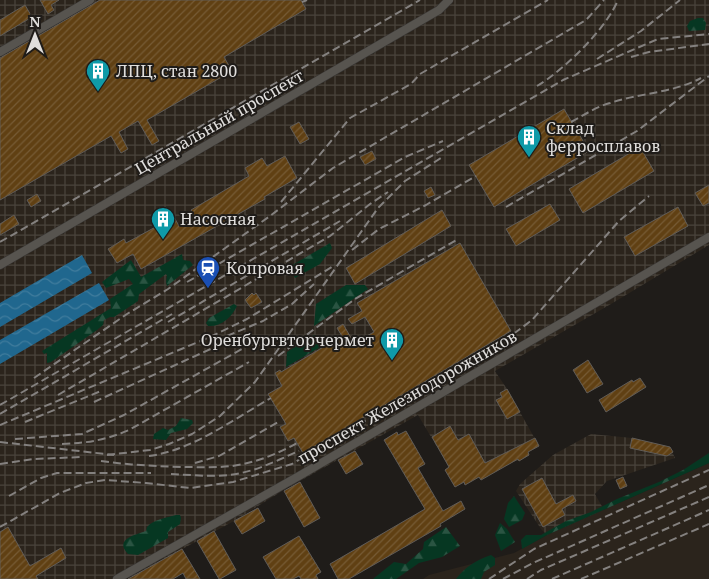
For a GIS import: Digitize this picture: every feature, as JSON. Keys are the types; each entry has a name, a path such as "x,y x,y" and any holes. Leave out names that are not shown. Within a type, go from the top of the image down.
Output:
{"street":[{"path":"0,52 90,0"},
{"name":"Центральный проспект","path":"0,264 430,14 449,0"},
{"name":"проспект Железнодорожников","path":"117,579 341,451 709,236"}],"shaded area":[{"path":"0,0 709,0 709,245 495,371 539,446 528,452 529,455 519,461 515,461 497,470 468,457 449,467 418,415 284,490 234,521 127,579 0,579"},
{"path":"591,434 632,438 670,447 675,458 607,481 595,494 604,510 547,535 516,491 520,484 553,455"},
{"path":"709,463 709,579 423,579 429,575 514,553 547,535"}],"green space":[{"path":"703,18 706,23 705,30 689,31 687,26 690,21"},
{"path":"330,243 332,248 320,264 295,278 289,267"},
{"path":"182,254 183,260 190,261 193,265 167,286 166,274 139,294 138,301 114,317 104,320 103,325 97,330 47,363 47,353 44,354 42,351 111,308 110,299 133,284 129,279 106,288 102,282 131,260 141,277"},
{"path":"346,285 365,285 368,289 314,326 316,304"},
{"path":"234,304 237,306 226,321 208,326 206,323 209,318"},
{"path":"314,335 324,338 329,342 286,367 287,352"},
{"path":"181,418 192,420 193,423 187,429 171,433 166,440 153,439 154,434 163,428 168,430 176,426"},
{"path":"709,453 709,463 547,535 522,549 521,540 526,535 541,535 566,521 659,482 683,470"},
{"path":"514,496 525,513 522,520 509,527 504,519 508,503"},
{"path":"180,515 180,524 168,532 168,538 138,555 128,554 124,549 123,545 128,538 146,531 147,527 153,522"},
{"path":"500,523 507,529 515,542 501,551 495,535"},
{"path":"446,527 460,546 442,557 419,563 396,579 373,579 394,562 406,564 423,549 424,542"},
{"path":"491,555 495,558 495,565 484,572 481,579 456,579 471,564"}],"water":[{"path":"82,255 92,273 0,327 0,303"},
{"path":"99,283 109,300 0,364 0,340"}],"building":[{"path":"40,0 59,0 51,5 54,10 48,14"},
{"name":"ЛПЦ, стан 2800","path":"100,0 301,0 306,9 224,57 232,71 147,120 159,141 152,145 138,121 119,132 128,149 121,153 111,136 0,200 0,58"},
{"path":"25,5 32,17 0,36 0,20"},
{"name":"Склад ферросплавов","path":"564,109 589,151 494,207 469,165"},
{"path":"299,122 309,139 300,144 290,127"},
{"path":"640,147 654,171 583,213 569,189"},
{"path":"372,151 376,159 365,165 360,157"},
{"path":"285,156 297,178 264,197 265,199 141,269 133,254 117,263 108,249 124,239 126,243 174,217 179,226 195,217 191,210 249,176 245,168 262,158 267,166"},
{"path":"709,185 709,203 703,206 695,193"},
{"path":"431,187 435,195 428,198 424,191"},
{"path":"37,194 41,201 31,207 27,200"},
{"path":"550,204 560,220 516,246 506,229"},
{"path":"678,207 688,226 635,256 624,237"},
{"path":"442,210 451,226 355,284 346,268"},
{"path":"14,215 19,224 0,235 0,224"},
{"name":"Оренбургвторчермет","path":"460,243 511,331 303,453 294,438 288,441 280,427 286,424 268,394 282,386 275,373 280,370 281,372 342,336 337,328 343,324 354,343 374,332 365,317 352,324 348,319 362,311 357,303"},
{"path":"252,293 254,295 256,293 262,302 251,308 245,300"},
{"path":"588,360 603,384 587,393 573,370"},
{"path":"640,378 646,387 606,412 599,400 632,380 633,382"},
{"path":"507,389 520,412 507,419 496,400 502,397 500,393"},
{"path":"450,426 458,440 469,434 485,463 535,438 539,446 528,452 529,455 519,461 518,459 481,480 479,477 465,485 464,482 455,487 445,470 449,467 432,437"},
{"path":"406,431 425,464 418,468 443,511 461,501 465,509 440,524 441,526 349,579 338,579 330,564 425,509 384,440 397,432 398,435"},
{"path":"632,438 670,447 673,452 667,456 630,448"},
{"path":"355,451 363,464 346,474 338,460"},
{"path":"623,477 627,486 620,489 616,480"},
{"path":"542,478 556,504 573,495 576,501 562,509 565,515 543,527 522,489"},
{"path":"300,482 320,518 304,527 284,491"},
{"path":"258,508 265,521 242,534 234,521"},
{"path":"8,527 30,566 61,548 66,558 36,576 38,579 0,579 0,532"},
{"path":"214,531 236,570 220,579 197,541"},
{"path":"299,536 321,572 316,575 318,579 301,579 299,576 293,579 276,579 263,557"},
{"path":"182,549 200,579 186,579 183,573 173,579 128,579"}],"railway":[{"path":"302,2 307,0"},
{"path":"0,242 420,0"},
{"path":"281,202 350,118 411,84 420,74 548,0"},
{"path":"34,378 127,314 168,289 333,168 586,20 604,0"},
{"path":"537,86 559,70 583,48 604,23 618,0"},
{"path":"597,59 641,31 680,0"},
{"path":"0,405 563,80 658,39 709,34"},
{"path":"631,57 649,52 709,44"},
{"path":"506,207 637,131 709,76"},
{"path":"571,122 605,105 679,87 701,78"},
{"path":"187,282 405,157 443,141"},
{"path":"107,455 150,450 169,444 192,434 220,416 255,382 378,208 405,181 441,158"},
{"path":"352,250 379,229 476,176"},
{"path":"58,395 330,236 388,192"},
{"path":"0,527 60,493 86,483 105,480 190,488 233,482 292,464 516,332 532,320 619,221 649,196"},
{"path":"168,322 340,221"},
{"path":"278,356 355,299 458,239"},
{"path":"0,425 210,337 247,319 335,265"},
{"path":"227,336 263,321 292,304 314,284"},
{"path":"0,414 172,314"},
{"path":"94,402 237,337"},
{"path":"15,439 82,434 124,415 242,349"},
{"path":"62,444 97,440 129,430 249,362"},
{"path":"25,422 101,391"},
{"path":"149,456 165,453 197,441 271,398"},
{"path":"195,463 219,456 280,421"},
{"path":"0,442 114,455"},
{"path":"101,461 161,466 226,467 257,460 297,443"},
{"path":"171,474 232,475 263,466 299,451"},
{"path":"0,464 33,459 81,457"},
{"path":"489,579 534,549 709,470"},
{"path":"9,496 41,478 57,473 151,473"},
{"path":"503,579 533,563 709,485"},
{"path":"527,579 541,570 709,497"},
{"path":"552,579 709,510"},
{"path":"581,579 709,524"}],"place":[{"name":"ЛПЦ, стан 2800","path":"98,92"},
{"name":"Склад ферросплавов","path":"529,158"},
{"name":"Насосная","path":"163,240"},
{"name":"Копровая","path":"208,289"},
{"name":"Оренбургвторчермет","path":"392,361"}]}
